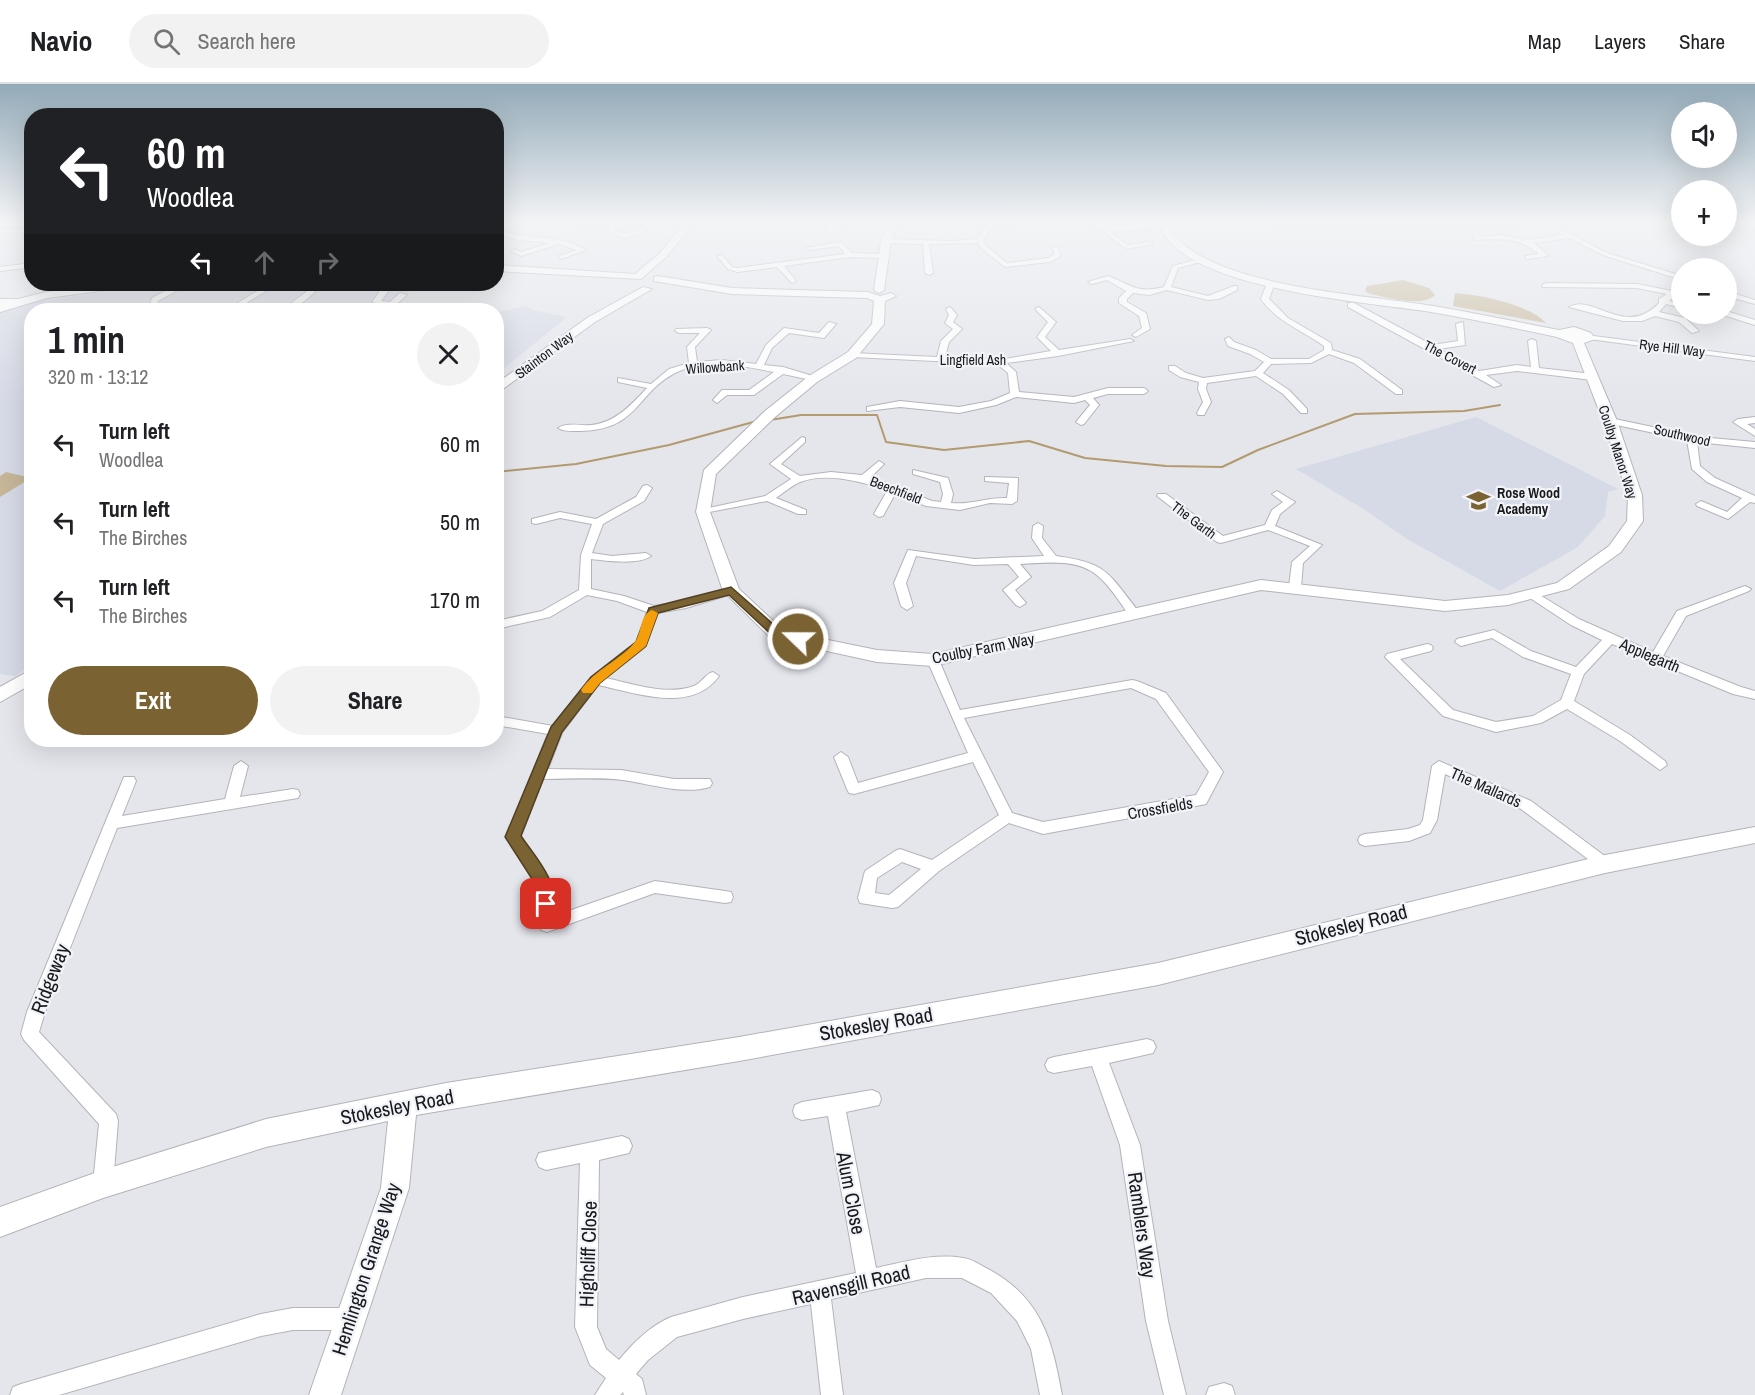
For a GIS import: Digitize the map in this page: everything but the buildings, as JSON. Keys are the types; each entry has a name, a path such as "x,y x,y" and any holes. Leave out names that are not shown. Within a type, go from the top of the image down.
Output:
{"street":[{"path":"581,283 635,290 706,289 789,294 876,295"},
{"name":"Stainton Way","path":"591,320 623,283"},
{"path":"649,289 659,283"},
{"path":"678,283 706,289"},
{"path":"813,379 852,356 878,324 876,295 878,283"},
{"path":"1117,283 1131,291 1149,293 1167,288 1200,299 1227,293 1234,288"},
{"path":"1167,288 1169,283"},
{"path":"1265,283 1433,309 1583,339"},
{"path":"1270,285 1265,299 1272,310 1316,336 1328,345 1328,351"},
{"path":"1546,285 1637,286 1671,293"},
{"name":"Stainton Way","path":"504,384 591,320 649,289"},
{"path":"0,309 10,302 66,291"},
{"path":"10,302 77,291"},
{"path":"153,303 172,291"},
{"path":"242,303 261,291"},
{"path":"295,303 312,291"},
{"path":"378,303 376,302 384,291"},
{"name":"Lingfield Ash","path":"852,356 999,362 1058,354 1133,338 1146,329 1143,315 1123,303 1123,298 1131,291"},
{"path":"1654,313 1662,301 1671,294"},
{"path":"394,303 403,295"},
{"path":"1737,296 1755,302"},
{"path":"1662,301 1671,303"},
{"name":"The Covert","path":"1351,305 1478,374 1516,368 1592,377"},
{"path":"1574,308 1583,308 1619,319 1638,319 1654,313 1682,320 1695,331"},
{"path":"940,360 945,341 958,329 949,322 953,315 950,309"},
{"path":"1039,309 1052,322 1041,337 1058,354"},
{"path":"1737,317 1755,323"},
{"path":"760,365 769,347 787,330 821,336 832,324"},
{"path":"1431,348 1462,343 1460,324"},
{"path":"679,331 707,330 692,347 693,366"},
{"path":"1229,339 1231,344 1253,352 1269,362 1311,361 1328,351 1357,361 1399,392"},
{"name":"Rye Hill Way","path":"1583,339 1755,359"},
{"name":"Coulby Manor Way","path":"1296,587 1445,606 1508,600 1563,586 1615,549 1635,521 1635,495 1610,421 1592,377 1583,339"},
{"path":"1532,341 1535,369"},
{"path":"999,362 1012,372 1015,394"},
{"path":"1172,368 1183,375 1203,381 1258,373 1269,362"},
{"name":"Willowbank","path":"563,428 592,428 614,422 673,370 693,366 739,363 760,365 813,379"},
{"path":"717,400 725,392 751,393 783,370"},
{"path":"1258,373 1286,392 1304,411"},
{"path":"1478,374 1497,385"},
{"name":"Coulby Farm Way","path":"813,379 770,414 709,473 703,512 731,591 778,634 877,656 933,660 1261,585 1296,587"},
{"path":"621,380 653,387"},
{"path":"1201,413 1207,402 1202,389 1203,381"},
{"path":"870,409 900,404 959,410 993,403 1015,394 1065,399 1108,391 1144,391"},
{"path":"1082,422 1095,405 1087,396"},
{"path":"1755,420 1738,422 1755,433"},
{"name":"Southwood","path":"1610,421 1644,426 1692,439 1755,445"},
{"path":"1692,439 1695,467 1711,480 1752,498 1728,516 1701,504"},
{"path":"798,479 775,464 802,440"},
{"path":"864,478 879,464"},
{"path":"916,472 944,480 948,494 946,506"},
{"name":"Beechfield","path":"703,512 768,498 798,479 831,475 864,478 930,504 960,507 990,500 1012,501 1014,480 989,478"},
{"path":"536,521 561,515 598,522 640,499 646,488"},
{"path":"879,514 893,489"},
{"path":"1276,494 1290,502 1276,512 1269,527 1317,545 1298,562 1296,587"},
{"name":"The Garth","path":"1162,496 1221,540 1269,527"},
{"path":"768,498 802,512"},
{"path":"585,591 586,555 598,522"},
{"path":"1038,526 1037,538 1052,559"},
{"path":"907,606 900,583 912,552 974,562 1052,559 1083,563 1102,573 1135,615"},
{"path":"586,555 612,558 646,556"},
{"path":"1010,560 1025,577 1009,590 1020,603"},
{"path":"1656,658 1681,614 1745,589"},
{"path":"504,623 546,614 585,591 620,598 653,610 686,604 731,591"},
{"path":"1531,594 1566,617 1610,639"},
{"path":"653,610 641,644 595,680 556,731 513,837 544,884 548,925 655,887 725,897"},
{"path":"1461,642 1494,634 1527,654 1578,672"},
{"name":"Applegarth","path":"1567,703 1578,672 1610,639 1755,696"},
{"path":"1427,648 1391,657 1448,712 1496,727 1536,720 1567,703 1625,738 1660,765"},
{"path":"933,660 956,715 1007,816 934,867"},
{"path":"595,680 664,695 700,689 713,676"},
{"path":"0,696 24,680"},
{"name":"Crossfields","path":"956,715 1132,684 1161,696 1216,772 1202,801 1043,828 1007,816"},
{"path":"504,721 556,731"},
{"path":"841,757 854,789 976,756"},
{"path":"231,804 241,766"},
{"name":"The Mallards","path":"1365,840 1409,835 1425,829 1430,820 1439,766 1526,805 1605,864"},
{"path":"538,774 621,775 674,784 705,783"},
{"name":"Ridgeway","path":"103,1184 109,1121 30,1034 36,1012 129,781"},
{"path":"112,823 293,794"},
{"name":"Stokesley Road","path":"0,1222 103,1184 266,1133 403,1105 1158,974 1605,864 1755,835"},
{"path":"1054,1065 1147,1047"},
{"name":"Ramblers Way","path":"1098,1058 1130,1145 1157,1321 1175,1395"},
{"path":"802,1111 872,1099"},
{"name":"Hemlington Grange Way","path":"325,1395 395,1188 403,1105"},
{"name":"Alum Close","path":"835,1105 868,1281"},
{"path":"546,1160 622,1146"},
{"name":"Highcliff Close","path":"590,1152 586,1327 598,1357 634,1387 635,1395"},
{"name":"Ravensgill Road","path":"606,1395 640,1352 671,1328 743,1308 926,1268 964,1268 998,1286 1025,1313 1042,1347 1051,1395"},
{"path":"820,1293 832,1395"},
{"path":"21,1395 261,1324 293,1319 351,1319"}],"shaded area":[{"path":"1413,283 1429,288 1435,295 1422,301 1395,299 1370,294 1365,291 1367,286"},
{"path":"116,291 410,291 398,303 32,303"},
{"path":"1455,293 1490,298 1516,306 1538,316 1546,323 1453,306"},
{"path":"24,305 24,670 15,676 0,674 0,312"},
{"path":"527,306 533,310 567,317 504,368 504,311"},
{"name":"Rose Wood Academy","path":"1476,417 1618,489 1608,492 1605,516 1578,547 1500,591 1407,539 1362,508 1296,469"},
{"path":"6,472 24,476 24,482 0,497 0,476"}],"waterway":[{"path":"770,420 801,415 877,415 886,442 944,450 1029,441 1085,458 1166,466 1222,467 1258,450 1355,414 1464,411 1500,405"},
{"path":"504,471 576,464 669,445 757,421"}],"slow traffic":[{"path":"588,690 595,680 641,644 652,613"}],"place":[{"name":"Rose Wood Academy","path":"1479,501"}],"route":[{"path":"546,904 544,884 513,837 556,731 595,680 641,644 653,610 686,604 731,591 778,634 798,639"}]}
